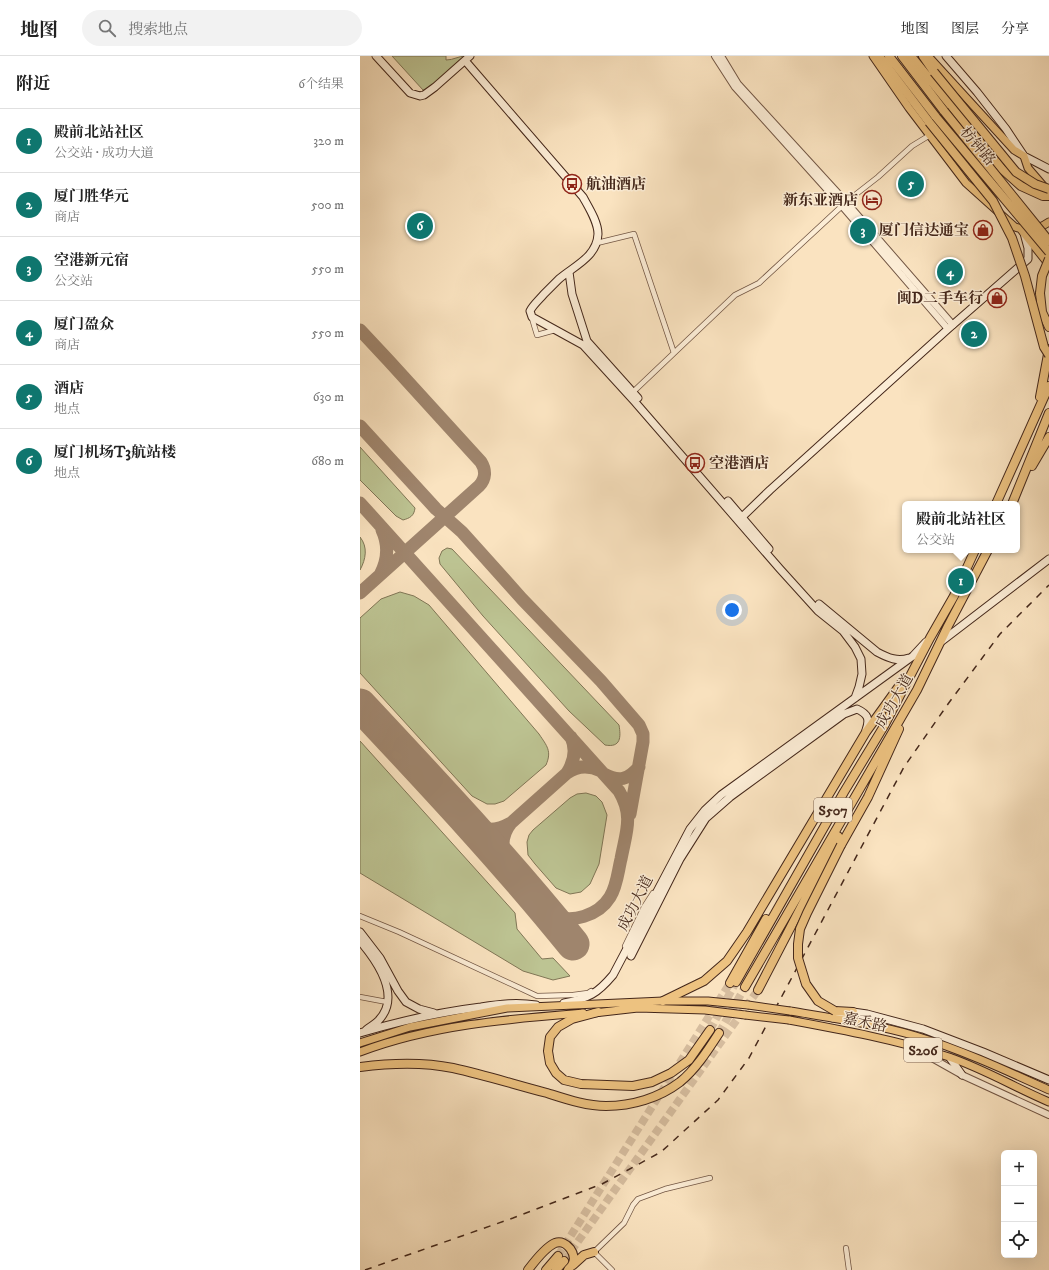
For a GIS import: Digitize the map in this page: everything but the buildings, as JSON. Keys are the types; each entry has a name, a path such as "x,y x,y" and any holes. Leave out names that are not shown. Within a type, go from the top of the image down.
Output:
{"highway":[{"path":"880,56 929,122 993,200 1012,238 1025,276 1044,347 1049,355"},
{"name":"枋钟路","path":"889,56 936,117 1049,252"},
{"name":"枋钟路","path":"902,56 944,111 1049,241"},
{"path":"911,56 1007,173 1021,186 1043,196 1049,196"},
{"path":"923,56 934,72 1016,172 1049,191"},
{"path":"1022,230 1049,264"},
{"path":"1049,259 1042,276 1040,293 1042,312 1049,327"},
{"path":"1038,409 1049,348"},
{"path":"997,501 1049,386"},
{"path":"1013,501 1049,413"},
{"path":"1013,501 1049,437"},
{"name":"成功大道","path":"663,1001 704,981 727,961 747,932 866,732 930,638 954,596 974,553"},
{"name":"成功大道","path":"745,987 917,690 948,626 986,553"},
{"name":"成功大道","path":"733,983 884,726 916,657"},
{"path":"853,1012 834,1014 818,1001 806,984 798,958 800,929 841,845 868,797 917,690"},
{"name":"S507","path":"758,990 898,721"},
{"path":"598,1012 572,1019 558,1027 550,1037 548,1051 550,1063 556,1073 564,1080 581,1084 633,1086 652,1082 671,1073 689,1060 710,1030"},
{"path":"360,1067 373,1065 420,1065 453,1068 578,1102 606,1106 633,1103 653,1098 679,1082 704,1056 719,1033"},
{"path":"528,1270 554,1243 560,1242 569,1246 574,1256 570,1268"},
{"path":"570,1268 584,1255 594,1252"},
{"path":"546,1270 561,1259 556,1270"}],"main road":[{"path":"376,56 410,93 420,96 424,95 435,87 470,56"},
{"path":"873,56 909,108 966,183 1015,227 1022,230 1035,230 1049,222"},
{"name":"枋钟路","path":"928,56 1014,150 1024,156"},
{"path":"946,56 1001,123 1024,156 1028,168 1049,191"},
{"path":"468,64 583,197 592,212 598,232 597,243 590,254 560,278 535,304 531,309 530,314 535,319 583,345 821,607 877,652 889,658 902,660 916,657"},
{"path":"1024,156 1049,169"},
{"path":"740,519 770,490 1028,259 1028,248 1022,230"},
{"path":"569,272 572,294 587,341 633,392 818,611 843,632 855,646 861,659 862,674 860,686 855,698"},
{"path":"942,641 1049,559"},
{"name":"成功大道","path":"361,1033 398,1022 436,1014 510,1003 549,1007 585,999 602,989 613,975 623,958 690,829 705,810 721,795 886,676 916,657"},
{"name":"成功大道","path":"631,956 680,859 706,818 730,797 844,714 858,709 863,712 867,716 869,722 866,732"},
{"path":"360,932 380,958 406,1002 420,1009 436,1014"},
{"path":"360,941 371,955 388,987 387,1002 379,1020 361,1033"},
{"name":"嘉禾路","path":"360,1043 410,1027 507,1008 663,1001 708,1001 790,1011 834,1014 916,1036 978,1058 1049,1090"},
{"name":"嘉禾路","path":"360,1052 409,1037 449,1028 506,1020 638,1008 705,1010 789,1020 860,1034 909,1046 950,1058 983,1071 1049,1102"},
{"path":"853,1012 867,1014 927,1030 1049,1080"},
{"path":"927,1030 935,1043"},
{"path":"950,1058 962,1075"}],"street":[{"path":"715,56 735,87 844,204"},
{"path":"721,56 738,84 951,327"},
{"path":"633,392 735,296 758,283 844,204 878,177 912,146 930,136"},
{"path":"597,243 634,234 674,353"},
{"path":"530,314 537,335 555,330"},
{"path":"360,916 399,932 537,996 588,993 602,984 613,970 644,907 671,864"},
{"path":"360,997 387,1002"},
{"path":"909,1046 962,1075 1049,1115"},
{"path":"612,1270 594,1252 624,1223 633,1205 638,1199 665,1189 710,1178"},
{"path":"846,1248 849,1270"}],"green space":[{"path":"392,56 446,56 446,60 466,56 429,90 423,90"},
{"path":"360,447 415,508 414,513 411,516 403,520 396,516 360,480"},
{"path":"360,537 363,541 365,553 364,562 360,570"},
{"path":"447,548 452,549 619,725 620,737 617,743 614,745 605,745 569,711 483,616 440,564 439,558 442,551"},
{"path":"400,592 414,596 429,605 539,734 548,749 549,756 546,765 504,801 495,804 487,804 472,796 360,673 360,618 381,599"},
{"path":"360,741 515,913 517,929 542,959 553,958 570,976 553,980 523,971 360,873"},
{"path":"586,793 596,796 602,802 607,815 599,864 590,884 581,892 570,894 556,888 535,864 528,855 527,842 529,835 533,830 570,798 577,794"}],"taxiway":[{"path":"360,330 481,462 484,468 483,480 479,486 360,593"},
{"path":"360,426 436,509 462,532 522,599 601,681 639,725 643,734 643,742 630,814"},
{"path":"360,503 619,791 624,800 628,816 628,824 617,878 610,897 599,909 584,916 567,919 551,914 518,879 507,861 503,842 505,833 511,823 500,828 481,828 466,819 446,796"},
{"path":"380,575 385,564 387,552 386,541 382,530"},
{"path":"567,773 574,756 574,747 571,737"},
{"path":"511,823 571,770 579,767 588,767 601,771"},
{"path":"604,774 609,777 619,779 631,775 639,767"}],"runway":[{"path":"360,705 495,852 573,944"}],"tunnel":[{"path":"710,1030 736,982"},
{"path":"558,1256 730,983"},
{"path":"719,1033 745,987"},
{"path":"564,1261 758,990"}],"railway":[{"path":"365,1270 513,1218 602,1184 661,1152 718,1100 749,1058 904,767 1000,634 1049,585"}],"place":[{"name":"航油酒店","path":"572,184"},
{"name":"酒店","path":"911,184"},
{"name":"新东亚酒店","path":"872,200"},
{"name":"厦门机场T3航站楼","path":"420,226"},
{"name":"厦门信达通宝","path":"983,230"},
{"name":"空港新元宿","path":"863,231"},
{"name":"厦门盈众","path":"950,272"},
{"name":"闽D二手车行","path":"997,298"},
{"name":"厦门胜华元","path":"974,334"},
{"name":"空港酒店","path":"695,463"},
{"name":"殿前北站社区","path":"961,581"}]}
